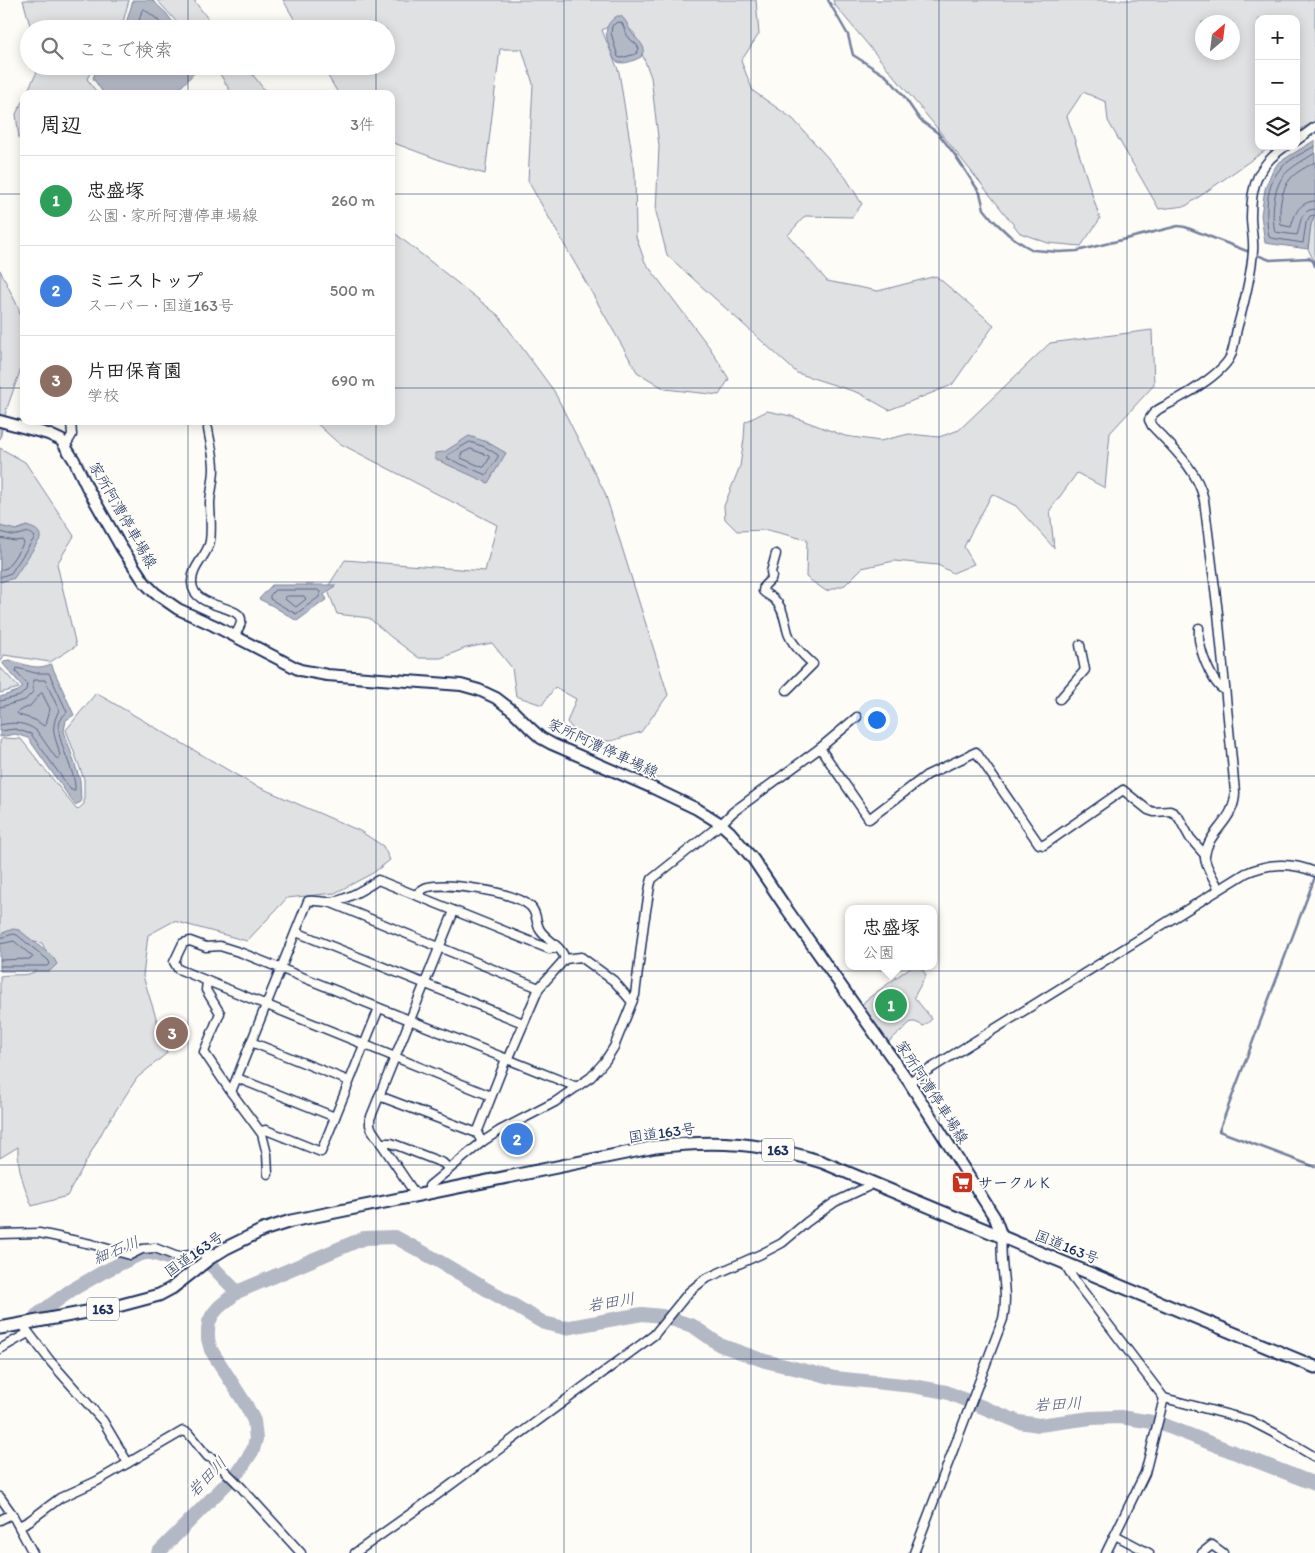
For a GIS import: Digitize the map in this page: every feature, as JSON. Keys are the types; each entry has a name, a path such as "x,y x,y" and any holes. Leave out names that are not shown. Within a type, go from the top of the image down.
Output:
{"highway":[{"name":"国道163号","path":"0,1328 25,1329 159,1295 172,1288 212,1257 238,1241 291,1221 655,1147 706,1142 730,1143 779,1150 822,1162 1315,1367"}],"main road":[{"path":"0,421 48,434 61,440 66,445"},
{"name":"家所阿漕停車場線","path":"66,445 98,507 145,583 178,609 295,667 313,673 343,677 461,685 479,690 505,704 541,738 697,809 730,832 754,859 786,908 910,1082 994,1218 1002,1237"}],"street":[{"path":"1300,138 1315,127"},
{"path":"1219,889 1205,855 1211,839 1225,822 1235,804 1235,792 1218,613 1201,489 1181,457 1152,426 1149,420 1158,410 1188,393 1222,368 1229,359 1242,313 1252,264 1254,250 1251,217 1254,187 1263,166 1281,150"},
{"path":"66,445 72,435 71,425"},
{"path":"208,429 214,467 210,500 210,542 192,576 192,583 195,594 201,598 239,614 241,624 234,636"},
{"path":"776,554 771,579 764,586 763,591 775,599 784,617 790,638 813,664 787,690"},
{"path":"1199,628 1200,647 1206,663 1219,688 1225,690"},
{"path":"1060,699 1084,670 1080,645"},
{"path":"429,1192 429,1186 482,1142 555,1102 591,1077 605,1061 614,1047 635,994 648,895 652,879 732,812 820,748 857,717"},
{"path":"820,748 869,819 927,775 976,752 1039,844 1044,845 1123,790 1148,810 1154,812 1170,811 1174,813 1179,818 1190,838 1205,855"},
{"path":"910,1082 1246,872 1272,865 1289,865 1315,872"},
{"path":"329,902 356,893 378,880 549,949 558,948"},
{"path":"415,895 425,888 438,886 476,889 510,896 531,906 537,915 540,930 564,954 565,959"},
{"path":"231,1092 308,901 329,902 539,988"},
{"path":"416,1195 370,1125 370,1119 454,911"},
{"path":"296,932 523,1023"},
{"path":"491,1096 178,970 174,962 183,943 190,941 206,947 220,946 577,1087"},
{"path":"477,1133 491,1096 539,988 565,959 581,957 614,980 632,1002"},
{"path":"207,981 206,990 220,1013 204,1052 231,1092 261,1131 267,1154 268,1174"},
{"path":"261,1131 266,1130 321,1152 379,1008"},
{"path":"251,1042 349,1081"},
{"path":"237,1078 336,1117"},
{"path":"380,1096 477,1133 482,1142"},
{"path":"381,1143 391,1143 443,1163 449,1169"},
{"path":"355,1553 437,1495 646,1340 660,1328 689,1292 705,1279 782,1244 807,1222 835,1202 867,1187 870,1183"},
{"path":"0,1234 39,1233 91,1244 130,1255 142,1249 156,1248 178,1257 202,1253 212,1257"},
{"path":"914,1553 1003,1319 1006,1307 1000,1253 1002,1237"},
{"path":"1064,1262 1073,1278 1164,1398 1248,1420 1315,1457"},
{"path":"0,1349 25,1329 51,1362 103,1421 128,1463"},
{"path":"1106,1553 1145,1473 1164,1398"},
{"path":"19,1526 29,1521 60,1498 97,1482 183,1431 188,1433 208,1457 211,1457 224,1469 301,1553"},
{"path":"0,1496 33,1553"},
{"path":"0,1520 12,1514"},
{"path":"1115,1535 1149,1553"},
{"path":"1202,1553 1212,1545 1223,1553"}],"shaded area":[{"path":"23,0 129,0 123,20 29,20"},
{"path":"157,0 195,0 209,20 175,20"},
{"path":"283,0 756,0 759,34 741,61 753,91 793,119 846,178 862,204 852,217 805,216 788,235 827,281 878,291 936,276 994,325 952,385 889,410 859,393 797,373 667,255 656,212 659,146 651,77 634,33 619,20 602,30 619,72 635,173 636,237 645,262 710,348 729,379 719,395 665,389 637,372 528,181 533,84 522,49 500,49 485,174 395,143 395,90 336,90 327,75 395,75 395,20 295,20"},
{"path":"833,0 1315,0 1315,121 1300,130 1300,15 1255,15 1255,150 1266,150 1186,206 1159,209 1108,121 1106,102 1083,92 1067,116 1100,219 1081,246 1048,243 1020,233 933,123 834,4"},
{"path":"36,75 89,75 87,79 95,90 28,90"},
{"path":"220,75 253,75 263,88 263,90 230,90"},
{"path":"20,106 20,140 19,138 16,114"},
{"path":"1315,216 1315,263 1308,249 1311,224"},
{"path":"395,234 498,315 554,391 605,493 668,695 641,732 611,741 582,740 567,722 576,699 555,687 542,705 516,696 512,668 492,643 466,648 441,658 419,658 369,618 337,614 327,588 345,560 485,571 497,525 337,442 318,425 395,425"},
{"path":"0,270 19,309 20,371 6,411 0,439"},
{"path":"1152,330 1154,385 1110,433 1105,488 1077,473 1050,510 1054,548 1016,506 992,494 964,547 974,564 953,573 938,565 894,561 862,568 845,585 826,591 806,577 807,540 768,530 737,531 725,519 724,506 740,466 745,422 767,411 791,416 845,436 880,441 909,434 939,437 959,430 1050,343"},
{"path":"0,448 25,462 74,536 57,564 76,646 50,662 4,655 0,663"},
{"path":"0,667 19,688 0,693"},
{"path":"96,693 252,784 360,831 383,846 390,860 373,873 335,893 287,898 247,941 174,921 148,935 143,976 167,1053 137,1078 105,1127 67,1196 32,1206 20,1170 18,1147 0,1158 0,976 23,975 33,972 38,969 48,955 42,943 0,939 0,741 3,738 21,739 77,810 84,804 84,779 66,730"},
{"path":"907,970 923,970 926,975 914,997 932,1019 924,1026 911,1022 886,1044 860,1007 866,1000"}],"water":[{"path":"133,0 152,0 171,20 127,20"},
{"path":"617,16 621,16 625,20 632,33 641,43 644,49 641,57 620,63 614,59 606,35 608,25"},
{"path":"94,75 192,75 178,90 101,90 93,78"},
{"path":"1315,140 1315,216 1311,224 1308,249 1265,243 1261,215 1265,189 1278,163"},
{"path":"469,436 487,442 506,453 488,483 435,459 435,453 444,452"},
{"path":"0,526 16,530 27,526 36,530 40,539 14,578 0,582"},
{"path":"272,585 336,585 324,595 327,599 297,621 259,599"},
{"path":"9,660 35,667 51,664 74,715 66,720 64,731 80,780 81,802 75,805 28,738 15,734 0,737 0,697 18,691 23,687 3,664 4,661"},
{"path":"13,929 19,930 53,957 57,964 50,971 0,971 0,934"}],"waterway":[{"path":"828,0 848,35 853,55 886,76 892,82 920,120 938,133 955,155 980,193 984,209 993,220 1009,235 1033,250 1077,251 1178,226 1270,260 1309,258 1315,266"},
{"path":"1315,877 1219,1131 1315,1167"},
{"name":"岩田川","path":"158,1553 240,1470 253,1450 256,1439 254,1421 246,1405 211,1350 208,1330 213,1314 237,1292 364,1238 395,1237 544,1323 565,1328 642,1314 662,1316 693,1326 720,1345 765,1361 835,1378 913,1386 946,1392 1019,1422 1039,1425 1091,1418 1120,1417 1159,1423 1315,1484"},
{"name":"細石川","path":"36,1316 70,1291 103,1272 146,1253 177,1261 198,1259 212,1266 237,1292"}],"place":[{"name":"忠盛塚","path":"891,1005"},
{"name":"片田保育園","path":"172,1033"},
{"name":"ミニストップ","path":"517,1139"},
{"name":"サークルＫ","path":"962,1183"}]}
